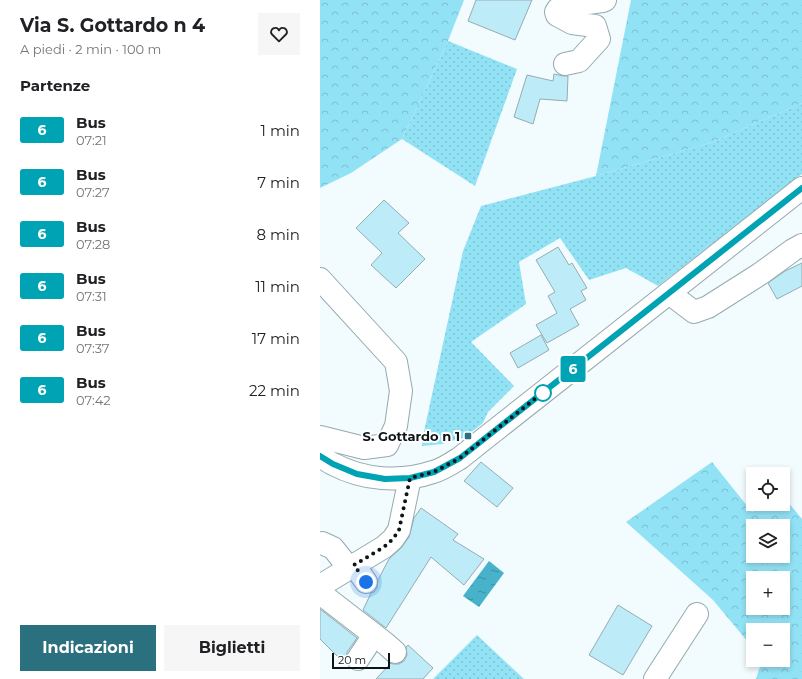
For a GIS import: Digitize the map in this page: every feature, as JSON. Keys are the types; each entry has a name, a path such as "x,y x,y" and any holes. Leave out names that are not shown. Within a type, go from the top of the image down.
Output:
{"street":[{"path":"565,64 579,61 599,39 595,26 572,23 557,15 556,12 564,6 605,0"},
{"path":"320,456 333,464 357,474 385,479 410,478 434,472 460,458 802,188"},
{"path":"669,293 694,312 708,307 802,245"},
{"path":"320,279 396,362 401,391 396,426 386,445 364,448 320,437"},
{"path":"320,586 356,572 393,539 399,530 410,478"},
{"path":"322,543 333,548 356,572"},
{"path":"320,593 385,644 358,659"},
{"path":"656,679 697,614"}],"green space":[{"path":"320,0 464,0 448,41 402,139 351,173 320,188"},
{"path":"631,0 802,0 802,103 713,142 596,176"},
{"path":"448,41 517,69 475,186 402,139"},
{"path":"802,103 802,174 658,286 626,268 589,280 560,238 519,262 526,304 471,342 514,386 488,412 483,423 465,437 442,444 422,446 463,251 481,206 596,176 713,142"},
{"path":"712,462 746,504 746,511 790,511 790,504 802,519 802,679 756,679 760,667 790,667 790,623 746,623 746,640 713,600 626,522"},
{"path":"477,635 524,679 433,679"}],"water":[{"path":"489,561 504,573 479,607 463,596"}],"building":[{"path":"476,0 532,0 515,40 468,21"},
{"path":"554,74 568,76 567,101 540,99 533,124 514,117 527,75 553,81"},
{"path":"384,200 409,223 398,233 425,259 396,288 371,265 382,253 356,228"},
{"path":"558,247 569,265 572,263 587,288 581,291 586,300 570,309 579,325 547,343 536,325 557,313 548,296 555,292 536,260"},
{"path":"802,263 802,286 777,299 768,283 785,271"},
{"path":"541,335 549,350 518,368 510,353"},
{"path":"481,462 513,488 497,507 464,481"},
{"path":"421,508 458,534 453,540 484,559 464,585 431,557 386,628 363,610 371,593 377,588 378,580 389,559 401,548 409,537 414,518"},
{"path":"618,605 652,626 623,675 589,655"},
{"path":"320,609 357,638 347,652 345,664 320,639"},
{"path":"408,645 433,668 423,679 376,679 391,663 399,664 404,661 407,655 406,647"}],"bus line":[{"name":"6","path":"320,456 333,464 357,474 385,479 410,478 434,472 460,458 802,188"}],"place":[{"name":"S. Gottardo n 1","path":"468,436"}],"route":[{"path":"366,582 354,565 384,547 393,539 399,530 410,478 434,472 460,458 545,391 543,393"}]}
